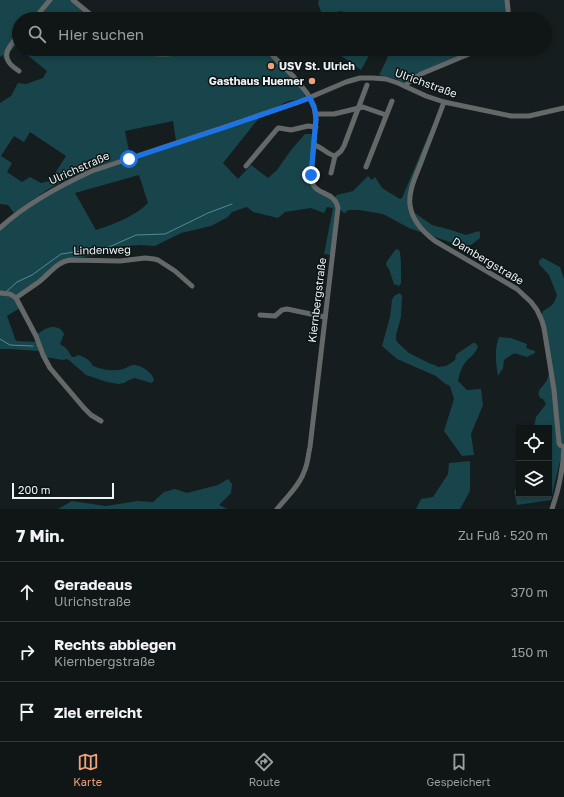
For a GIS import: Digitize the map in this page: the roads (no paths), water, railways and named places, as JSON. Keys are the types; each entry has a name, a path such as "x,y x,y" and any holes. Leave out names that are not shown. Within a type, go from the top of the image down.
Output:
{"street":[{"path":"40,12 50,0"},
{"path":"73,0 88,12"},
{"path":"507,0 508,12"},
{"path":"12,43 7,49 5,58 13,67 20,71"},
{"name":"Kiernbergstraße","path":"273,56 302,86 314,106 316,126 311,182 316,189 334,199 338,208 310,447 304,472 298,483 277,509"},
{"path":"405,86 412,79 421,74 464,56"},
{"name":"Ulrichstraße","path":"0,228 22,210 44,195 86,174 310,98 346,82 364,78 386,79 444,102 517,117 529,116 564,108"},
{"path":"331,173 335,156 341,151 367,85"},
{"path":"366,167 392,101"},
{"name":"Dambergstraße","path":"444,102 413,184 410,198 411,210 416,222 428,236 527,297 535,306 540,315 544,328 554,390 559,443 564,448"},
{"path":"316,114 334,114 365,108 386,115"},
{"path":"246,166 278,128 291,130 308,126 316,126"},
{"path":"314,145 335,156"},
{"name":"Lindenweg","path":"16,298 42,280 60,263 67,260 120,261 145,258 154,259 175,271 192,286"},
{"path":"0,293 10,294 16,298 39,342 43,355 50,368 84,408 91,415 101,421"},
{"path":"260,314 275,316 282,310 287,310 325,318"},
{"path":"552,509 560,483 564,448"}],"waterway":[{"path":"7,291 17,282 32,275 61,254 109,247 136,235 165,234 208,213 232,204"},
{"path":"0,339 10,345 33,346"}],"place":[{"name":"USV St. Ulrich","path":"271,66"},
{"name":"Gasthaus Huemer","path":"312,81"}]}
